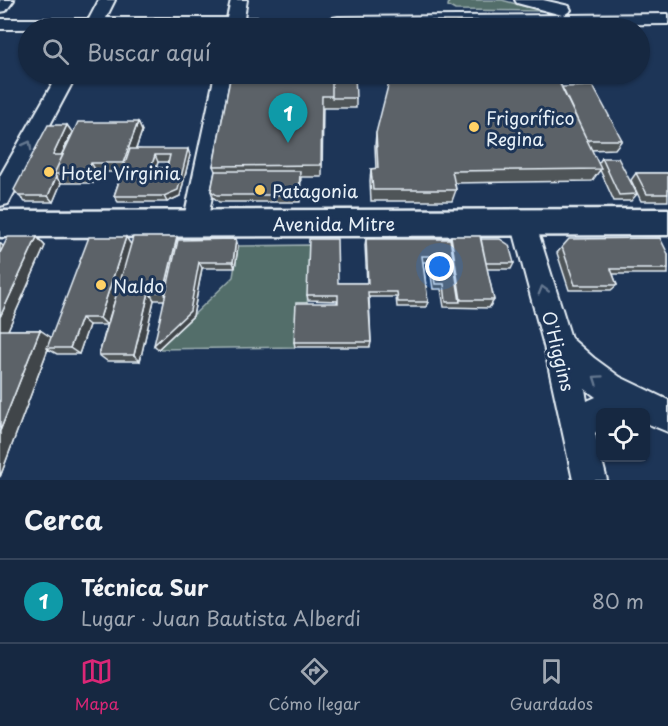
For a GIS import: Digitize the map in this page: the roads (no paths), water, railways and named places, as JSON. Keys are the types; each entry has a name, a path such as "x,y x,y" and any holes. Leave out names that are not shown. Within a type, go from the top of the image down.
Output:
{"main road":[{"name":"Avenida Mitre","path":"0,224 668,222"}],"street":[{"path":"0,8 6,0"},
{"path":"97,18 107,0"},
{"path":"236,18 240,0"},
{"path":"436,18 439,0"},
{"path":"523,0 605,18"},
{"path":"0,24 18,24"},
{"path":"0,197 62,84"},
{"path":"195,223 223,84"},
{"name":"O'Higgins","path":"524,222 559,346 590,480"},
{"path":"559,346 576,364 654,411"},
{"path":"576,427 589,416 616,405 654,411"}],"place":[{"name":"Frigorífico Regina","path":"474,127"},
{"name":"Técnica Sur","path":"288,143"},
{"name":"Hotel Virginia","path":"49,172"},
{"name":"Patagonia","path":"260,190"},
{"name":"Naldo","path":"101,285"}]}
